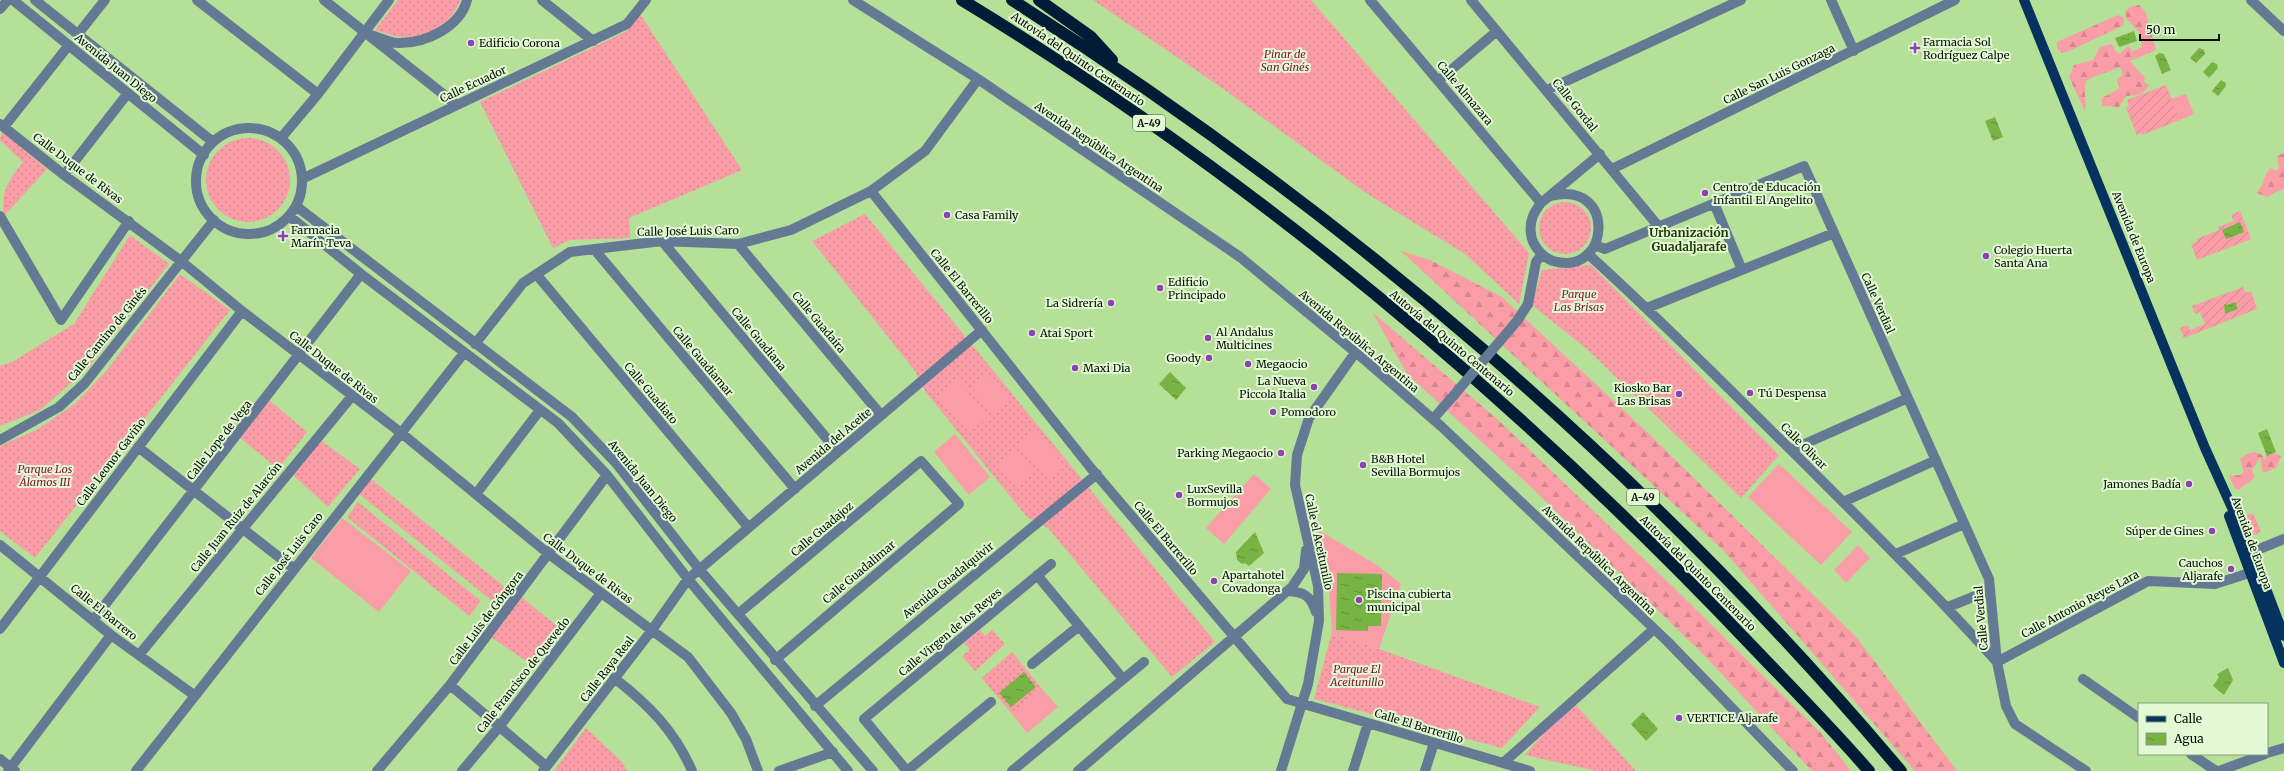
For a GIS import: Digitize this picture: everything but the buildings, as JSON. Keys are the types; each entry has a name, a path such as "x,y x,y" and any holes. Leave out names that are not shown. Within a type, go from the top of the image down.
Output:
{"highway":[{"name":"Autovía del Quinto Centenario","path":"962,0 1145,120 1316,247 1429,340 1518,417 1630,522 1693,584 1869,771"},
{"name":"Autovía del Quinto Centenario","path":"1012,0 1125,74 1297,197 1430,305 1589,445 1707,559 1860,723 1901,771"},
{"path":"1039,0 1091,37 1125,74"}],"main road":[{"name":"Avenida de Europa","path":"2025,2 2216,476 2249,573 2281,651 2284,663"},
{"name":"Avenida de Europa","path":"2216,476 2252,552 2284,636"},
{"path":"2249,573 2255,575 2262,592 2270,599"}],"street":[{"path":"0,9 8,0"},
{"name":"Avenida Juan Diego","path":"13,0 204,155"},
{"name":"Avenida Juan Diego","path":"35,0 213,142"},
{"path":"78,34 105,0"},
{"path":"198,0 318,94"},
{"path":"324,0 457,105"},
{"path":"281,138 318,94 389,0"},
{"path":"364,33 399,44 425,40 449,27 467,0"},
{"path":"542,0 593,41"},
{"name":"Calle Ecuador","path":"302,179 627,24 646,0"},
{"name":"Avenida República Argentina","path":"852,0 978,79 1240,257 1356,353 1432,419 1654,629 1793,771"},
{"name":"Calle Almazara","path":"1370,0 1541,202"},
{"name":"Calle Gordal","path":"1471,0 1659,227"},
{"path":"1547,90 1741,0"},
{"path":"1831,0 1854,51"},
{"name":"Calle San Luis Gonzaga","path":"1612,170 1955,0"},
{"path":"2251,0 2284,31"},
{"path":"1438,81 1496,31"},
{"path":"2,125 69,45"},
{"name":"Calle José Luis Caro","path":"475,344 523,283 570,252 662,241 738,244 791,230 871,192 925,151 978,79"},
{"path":"64,175 128,93"},
{"name":"Calle Duque de Rivas","path":"2,125 64,175 129,221 242,311 400,432 550,554 688,657 714,689 746,739 758,771"},
{"path":"246,128 273,133 281,138 293,150 300,167 302,179 296,206 290,216 283,222 262,233 244,234 225,228 214,220 202,206 196,184 198,165 204,155 213,142 227,131 246,128"},
{"path":"1551,196 1562,193 1572,194 1582,198 1591,205 1597,214 1599,235 1595,245 1588,254 1580,259 1565,263 1550,260 1542,254 1534,245 1530,234 1532,217 1541,202 1551,196 1600,154"},
{"name":"Calle Verdial","path":"1595,245 1606,249 1804,166 1990,579 1997,662 2006,706 2015,724 2086,771"},
{"name":"Calle El Barrerillo","path":"871,192 1097,474 1233,638 1287,699 1302,705 1434,743 1502,767 1530,771"},
{"path":"1714,203 1742,270"},
{"name":"Avenida Juan Diego","path":"296,206 572,417 616,463 699,569 775,660 873,771"},
{"path":"0,216 62,320 129,221"},
{"path":"290,216 361,274 558,423 607,475 688,579 848,771"},
{"name":"Calle Camino de Ginés","path":"0,440 59,407 85,383 214,220"},
{"path":"1647,308 1834,233"},
{"name":"Calle Guadiana","path":"662,241 838,452"},
{"name":"Calle Guadaíra","path":"738,244 881,415"},
{"name":"Calle Guadiamar","path":"594,249 794,489"},
{"path":"1432,419 1517,321 1528,304 1536,262 1542,254"},
{"name":"Calle Olivar","path":"1588,254 1647,308 1896,554 1948,607 1997,662"},
{"name":"Calle Lope de Vega","path":"94,619 361,274"},
{"name":"Calle Guadiato","path":"536,274 748,527"},
{"name":"Calle Leonor Gaviño","path":"0,629 242,311"},
{"name":"Avenida del Aceite","path":"688,579 982,330"},
{"name":"Calle José Luis Caro","path":"136,771 400,432 464,353"},
{"name":"Calle el Aceitunillo","path":"1281,771 1308,684 1319,622 1318,586 1295,485 1297,455 1309,418 1356,353"},
{"name":"Calle Juan Ruiz de Alarcón","path":"139,655 352,396"},
{"path":"1791,450 1908,398"},
{"path":"476,494 540,410"},
{"path":"138,447 294,568"},
{"path":"1843,502 1936,460"},
{"name":"Calle Guadalimar","path":"775,660 959,504 921,461"},
{"name":"Calle Guadajoz","path":"738,614 921,461"},
{"name":"Avenida Guadalquivir","path":"815,706 1097,474"},
{"name":"Calle Luis de Góngora","path":"378,771 450,685 550,554 607,475"},
{"path":"1896,554 1964,524"},
{"path":"2252,552 2284,539"},
{"path":"1078,771 1287,591 1304,569 1307,542"},
{"name":"Calle El Barrero","path":"0,545 111,634 194,695"},
{"name":"Calle Virgen de los Reyes","path":"907,771 864,719 1051,564"},
{"name":"Calle Antonio Reyes Lara","path":"1997,662 2148,581 2215,584 2249,573"},
{"path":"1037,575 1123,679"},
{"name":"Calle Raya Real","path":"545,769 652,630 688,579"},
{"path":"1948,607 1990,590"},
{"path":"1287,591 1302,592 1312,600 1319,622"},
{"name":"Calle Francisco de Quevedo","path":"462,771 499,727 602,593"},
{"path":"1032,664 1079,626"},
{"path":"1502,767 1654,629"},
{"path":"0,759 11,770 111,634"},
{"path":"1012,771 1144,662"},
{"path":"614,678 644,702 670,730 692,771"},
{"path":"2082,679 2138,717"},
{"path":"450,685 545,769"},
{"path":"907,771 991,702"},
{"path":"1353,771 1368,723"},
{"path":"1426,771 1434,743"},
{"path":"2268,753 2284,748"},
{"path":"779,771 833,752"},
{"path":"2192,755 2216,771"},
{"path":"2219,771 2263,755"}],"green space":[{"path":"398,0 460,0 452,16 437,28 429,32 411,37 399,37 375,30"},
{"name":"Pinar de San Ginés","path":"1093,0 1311,0 1529,253 1519,304 1465,254 1366,193 1222,88"},
{"path":"2139,5 2145,11 2156,50 2130,61 2145,78 2144,82 2149,85 2147,89 2137,95 2126,96 2119,107 2102,106 2102,98 2120,88 2117,80 2123,74 2120,67 2086,81 2085,111 2069,77 2074,65 2093,60 2100,47 2112,44 2116,52 2120,54 2128,46 2131,48 2131,52 2142,47 2140,33 2126,18 2125,11 2130,7"},
{"path":"640,14 742,170 629,218 630,238 570,240 553,248 480,102 627,31"},
{"path":"2118,15 2124,18 2124,25 2069,51 2062,53 2057,49 2057,42"},
{"path":"2166,85 2180,120 2142,135 2141,133 2137,135 2126,108 2129,106 2127,100"},
{"path":"2186,94 2194,114 2180,120 2171,99"},
{"path":"2,131 47,169 4,216 3,200 7,187 23,162 0,140"},
{"path":"248,138 264,141 278,150 287,164 290,180 287,196 278,210 264,219 248,222 232,219 218,210 209,196 206,180 209,164 218,150 232,141"},
{"path":"2284,153 2284,188 2267,197 2256,193 2261,187 2270,168 2277,171 2279,167 2277,156"},
{"path":"1565,202 1575,204 1583,210 1589,218 1591,228 1589,238 1583,246 1575,252 1565,254 1555,252 1547,246 1541,238 1539,228 1541,218 1547,210 1555,204"},
{"path":"2240,211 2251,239 2197,260 2191,244 2197,242 2197,239 2219,230 2218,227 2234,221 2231,215"},
{"path":"865,214 1215,642 1172,677 1048,528 1027,517 925,391 915,371 812,241"},
{"path":"130,235 169,264 88,368 40,410 0,426 0,366 12,362 74,324"},
{"path":"1401,251 1430,260 1502,297 1647,432 1857,638 1957,771 1915,771 1724,551"},
{"name":"Parque Las Brisas","path":"1591,265 1779,455 1741,498 1588,350 1532,305 1542,270"},
{"name":"Parque Los Álamos III","path":"180,274 230,310 35,558 0,531 0,446 38,429 75,404 107,370"},
{"path":"2243,287 2246,293 2251,291 2257,309 2184,338 2180,328 2188,325 2190,330 2205,324 2200,312 2195,314 2192,306"},
{"path":"1372,312 1497,419 1671,585 1820,732 1851,771 1812,771 1703,654 1531,487 1407,374"},
{"path":"990,374 1010,397 993,412 973,389"},
{"path":"958,380 988,417 969,433 938,396"},
{"path":"269,400 307,432 278,469 239,437"},
{"path":"1037,431 1065,467 1048,480 1020,445"},
{"path":"955,434 990,477 969,495 934,452"},
{"path":"320,440 360,469 328,507 293,475"},
{"path":"1014,450 1033,473 1015,487 996,464"},
{"path":"2255,452 2262,455 2265,460 2266,454 2275,453 2281,456 2276,468 2263,473 2260,458 2252,470 2255,477 2240,489 2235,489 2229,476 2240,475 2244,472 2240,459 2247,454"},
{"path":"1779,464 1852,532 1821,565 1748,497"},
{"path":"1254,474 1271,489 1224,544 1206,528"},
{"path":"371,479 506,588 496,604 359,494"},
{"path":"358,502 481,601 469,616 347,517"},
{"path":"2253,513 2261,532 2253,535 2245,516"},
{"path":"342,518 411,571 379,612 311,558"},
{"path":"1318,530 1377,565 1401,584 1379,649 1332,632 1329,590"},
{"path":"1858,545 1870,558 1846,583 1834,570"},
{"path":"519,595 558,627 529,663 488,635"},
{"path":"980,630 985,636 992,630 1005,644 975,671 962,656 970,650 964,643"},
{"name":"Parque El Aceitunillo","path":"1332,632 1540,707 1502,748 1314,699"},
{"path":"1012,652 1042,689 1012,714 982,678"},
{"path":"1042,689 1058,707 1027,733 1012,714"},
{"path":"1572,701 1636,771 1596,771 1525,755"},
{"path":"586,728 622,762 627,771 554,771"}],"water":[{"path":"2134,31 2137,41 2119,47 2115,38"},
{"path":"2199,48 2204,50 2205,54 2196,63 2190,58"},
{"path":"2159,53 2164,54 2171,70 2162,74 2155,56"},
{"path":"2212,62 2217,64 2218,68 2209,78 2203,72"},
{"path":"2221,80 2226,83 2226,86 2218,96 2212,91"},
{"path":"1995,117 2003,137 1993,141 1985,121"},
{"path":"2240,222 2244,232 2226,239 2222,230"},
{"path":"2235,302 2238,309 2225,314 2224,304 2227,305"},
{"path":"1170,372 1186,388 1176,400 1159,384"},
{"path":"2267,429 2276,452 2267,456 2258,433"},
{"path":"1255,532 1264,553 1249,566 1245,563 1242,564 1237,560 1236,552"},
{"name":"Piscina cubierta municipal","path":"1337,573 1382,574 1381,626 1368,626 1368,631 1336,630"},
{"path":"2228,668 2233,680 2224,695 2213,686 2219,677 2217,674"},
{"path":"1024,672 1036,687 1011,707 999,693"},
{"path":"1643,712 1658,729 1646,741 1631,724"}],"place":[{"name":"Edificio Corona","path":"471,43"},
{"name":"Farmacia Sol Rodríguez Calpe","path":"1915,48"},
{"name":"Centro de Educación Infantil El Angelito","path":"1705,193"},
{"name":"Casa Family","path":"947,215"},
{"name":"Farmacia Marín Teva","path":"283,236"},
{"name":"Colegio Huerta Santa Ana","path":"1986,256"},
{"name":"Edificio Principado","path":"1160,288"},
{"name":"La Sidrería","path":"1111,303"},
{"name":"Atai Sport","path":"1032,333"},
{"name":"Al Andalus Multicines","path":"1208,338"},
{"name":"Goody","path":"1209,358"},
{"name":"Megaocio","path":"1248,364"},
{"name":"Maxi Dia","path":"1075,368"},
{"name":"La Nueva Piccola Italia","path":"1314,387"},
{"name":"Tú Despensa","path":"1750,393"},
{"name":"Kiosko Bar Las Brisas","path":"1679,394"},
{"name":"Pomodoro","path":"1273,412"},
{"name":"Parking Megaocio","path":"1281,453"},
{"name":"B&B Hotel Sevilla Bormujos","path":"1363,465"},
{"name":"Jamones Badía","path":"2189,484"},
{"name":"LuxSevilla Bormujos","path":"1179,495"},
{"name":"Súper de Gines","path":"2212,531"},
{"name":"Cauchos Aljarafe","path":"2231,569"},
{"name":"Apartahotel Covadonga","path":"1214,581"},
{"name":"Piscina cubierta municipal","path":"1359,600"},
{"name":"VERTICE Aljarafe","path":"1679,718"}],"district":[{"name":"Urbanización Guadaljarafe","path":"1689,240"}]}
